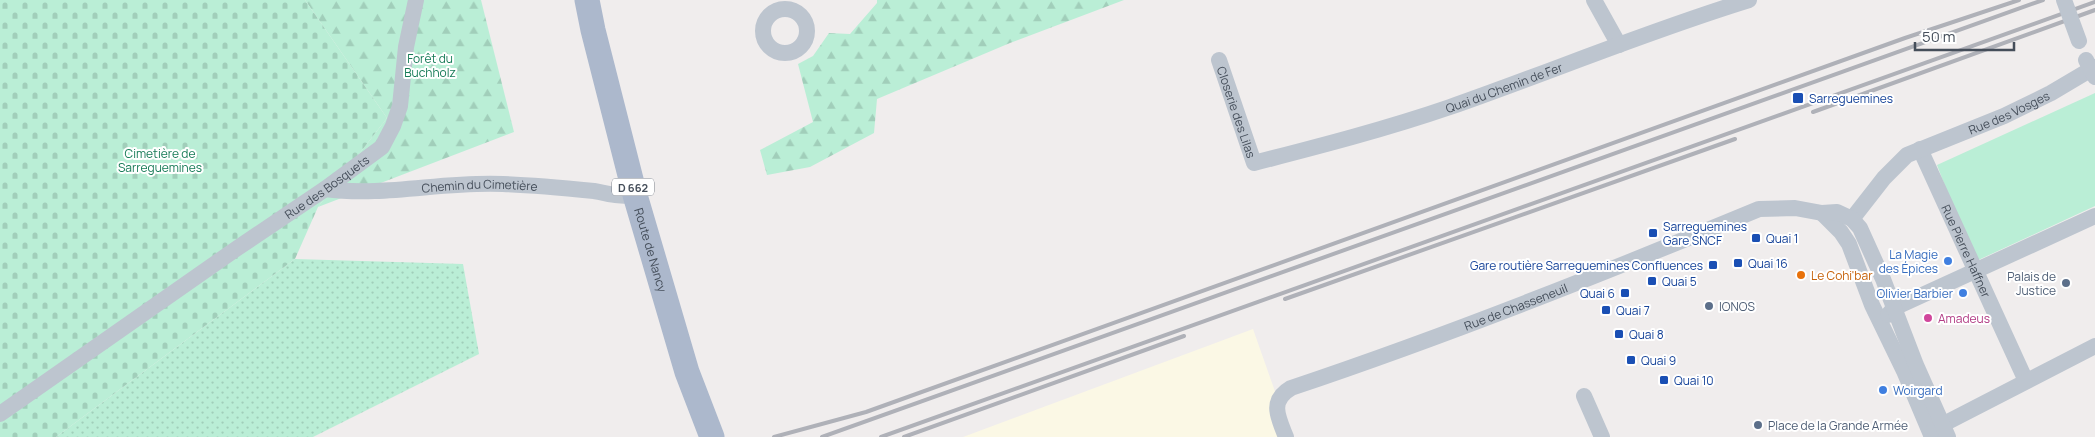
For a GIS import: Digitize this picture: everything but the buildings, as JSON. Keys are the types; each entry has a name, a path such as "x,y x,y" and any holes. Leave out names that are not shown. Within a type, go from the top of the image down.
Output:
{"main road":[{"name":"Route de Nancy","path":"587,0 635,194 687,372 712,437"}],"street":[{"name":"Rue des Bosquets","path":"0,414 325,189 382,147 393,126 402,94 406,46 416,0"},
{"path":"1594,0 1618,44"},
{"name":"Quai du Chemin de Fer","path":"1254,163 1448,108 1618,44 1749,0"},
{"path":"2064,0 2082,50 2095,77"},
{"name":"Closerie des Lilas","path":"1219,60 1254,163"},
{"name":"Rue des Vosges","path":"1852,219 1861,204 1895,165 1907,155 2004,116 2051,94 2095,67"},
{"name":"Rue Pierre Haffner","path":"1920,149 2026,381"},
{"name":"Chemin du Cimetière","path":"325,189 350,192 412,190 442,185 502,184 595,192 617,196 635,194"},
{"name":"Rue de Chasseneuil","path":"1286,437 1277,410 1277,400 1282,393 1291,388 1557,292 1755,211 1769,208 1795,208 1822,213 1837,212 1852,219"},
{"path":"1822,213 1841,232 1849,244 1872,304 1938,433"},
{"path":"1885,330 1887,317 1894,308 2095,216"},
{"path":"1852,219 1860,228 1865,238 1894,308 1938,433"},
{"path":"1938,433 2026,381 2095,346"},
{"path":"1584,396 1602,437"}],"shaded area":[{"path":"1253,329 1291,437 963,437"}],"green space":[{"name":"Cimetière de Sarreguemines","path":"0,0 305,0 387,118 318,207 295,259 56,437 0,437"},
{"name":"Forêt du Buchholz","path":"305,0 481,0 514,132 318,207 387,118"},
{"path":"877,0 1124,0 1010,43 877,99 874,133 810,167 767,175 760,150 813,122 798,64 813,56 829,33 850,34 877,3"},
{"path":"2095,93 2095,206 1974,262 1937,165"},
{"path":"295,259 463,264 479,354 313,437 56,437"}],"railway":[{"path":"774,437 866,412 1905,38 2019,0"},
{"path":"822,437 2043,0"},
{"path":"881,437 2095,2"},
{"path":"1813,112 2095,10"},
{"path":"1285,299 1735,139"},
{"path":"904,437 1184,336"}],"place":[{"name":"Sarreguemines","path":"1798,98"},
{"name":"Sarreguemines Gare SNCF","path":"1653,233"},
{"name":"Quai 1","path":"1756,238"},
{"name":"La Magie des Épices","path":"1948,261"},
{"name":"Quai 16","path":"1738,263"},
{"name":"Gare routière Sarreguemines Confluences","path":"1713,265"},
{"name":"Le Cohi'bar","path":"1801,275"},
{"name":"Quai 5","path":"1652,281"},
{"name":"Palais de Justice","path":"2066,283"},
{"name":"Quai 6","path":"1625,293"},
{"name":"Olivier Barbier","path":"1963,293"},
{"name":"IONOS","path":"1709,306"},
{"name":"Quai 7","path":"1606,310"},
{"name":"Amadeus","path":"1928,318"},
{"name":"Quai 8","path":"1619,334"},
{"name":"Quai 9","path":"1631,360"},
{"name":"Quai 10","path":"1664,380"},
{"name":"Woirgard","path":"1883,390"},
{"name":"Place de la Grande Armée","path":"1758,425"}]}
